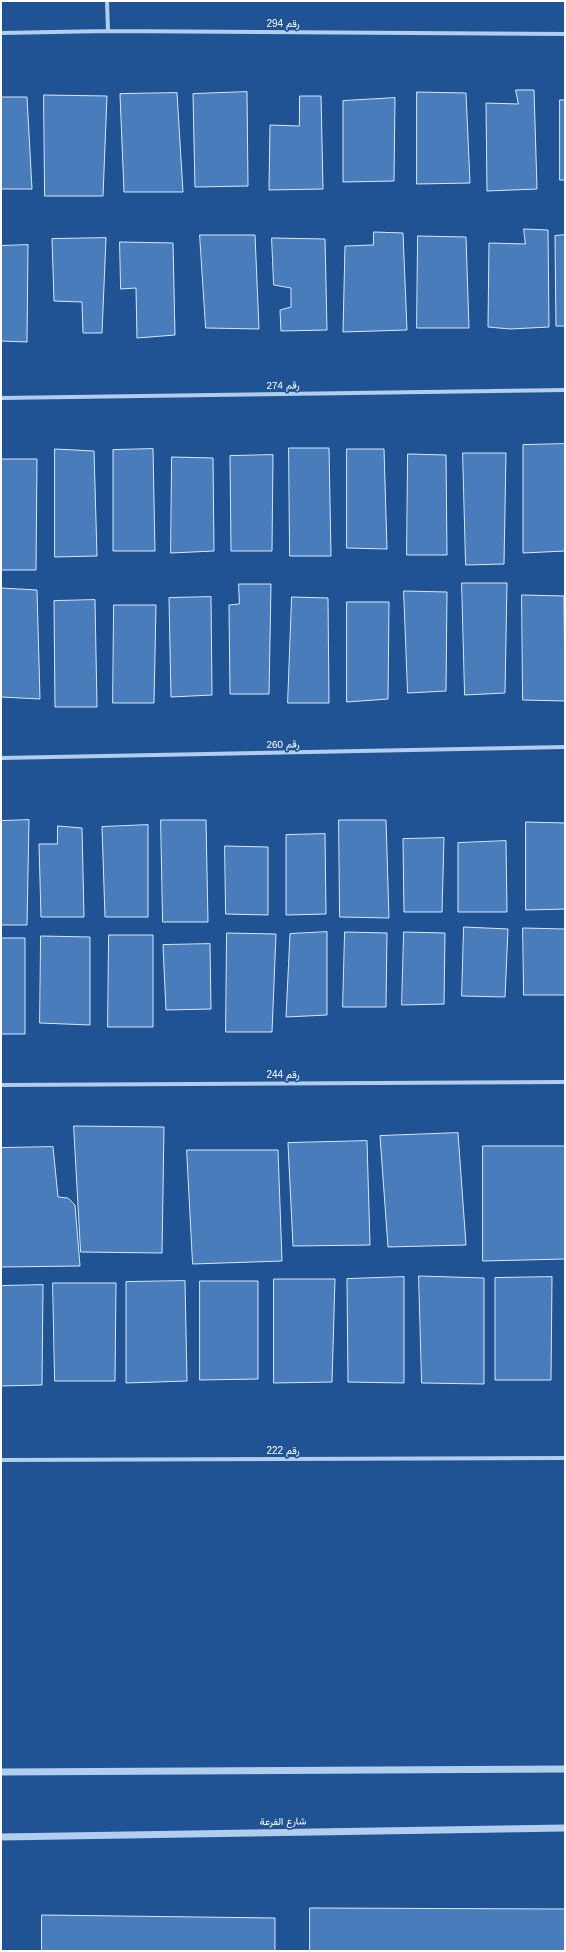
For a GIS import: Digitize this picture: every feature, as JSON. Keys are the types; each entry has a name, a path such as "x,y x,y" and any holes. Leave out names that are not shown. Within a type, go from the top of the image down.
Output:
{"street":[{"path":"107,1 108,31"},
{"name":"رقم 294","path":"1,33 108,31 565,34"},
{"name":"رقم 274","path":"1,398 565,390"},
{"name":"رقم 260","path":"1,758 565,747"},
{"name":"رقم 244","path":"1,1085 565,1082"},
{"name":"رقم 222","path":"1,1460 565,1458"},
{"path":"1,1772 565,1768"},
{"name":"شارع الفرعة","path":"1,1837 565,1828"}],"building":[{"path":"516,90 534,90 537,189 487,191 486,103 518,104"},
{"path":"247,92 248,186 195,187 193,94"},
{"path":"417,92 466,93 470,183 417,184"},
{"path":"177,93 183,192 124,192 120,94"},
{"path":"44,95 107,96 103,196 45,196"},
{"path":"300,96 321,96 323,189 269,190 270,125 299,126"},
{"path":"1,97 27,97 32,189 1,189"},
{"path":"395,98 394,181 343,182 343,101"},
{"path":"560,100 565,100 565,180 560,180"},
{"path":"524,229 548,230 549,327 510,329 488,327 489,243 525,244"},
{"path":"374,232 403,233 407,330 343,332 345,246 373,245"},
{"path":"200,235 255,235 259,329 206,328"},
{"path":"565,235 565,326 556,326 555,236"},
{"path":"418,236 466,237 469,328 417,328"},
{"path":"106,238 102,333 83,333 82,302 54,301 52,239"},
{"path":"272,238 325,239 327,330 281,331 280,310 291,307 291,288 274,285"},
{"path":"120,242 173,243 175,335 137,338 136,288 121,289"},
{"path":"28,245 27,342 1,341 1,246"},
{"path":"565,444 565,551 523,553 523,445"},
{"path":"289,448 329,448 331,556 290,556"},
{"path":"55,449 94,451 97,556 55,557"},
{"path":"153,449 155,551 113,551 113,450"},
{"path":"347,449 384,449 387,549 347,548"},
{"path":"463,453 506,453 504,564 466,565"},
{"path":"408,454 446,455 447,555 407,555"},
{"path":"273,455 272,551 231,551 230,456"},
{"path":"172,457 213,458 214,551 171,553"},
{"path":"1,459 37,459 36,570 1,570"},
{"path":"462,583 507,583 505,693 465,695"},
{"path":"239,584 271,584 269,694 230,694 229,605 239,604"},
{"path":"1,588 37,590 40,699 1,697"},
{"path":"404,591 447,592 446,691 408,693"},
{"path":"522,595 564,596 565,701 523,700"},
{"path":"211,597 212,695 171,697 169,598"},
{"path":"292,597 328,598 329,703 288,703"},
{"path":"95,600 97,707 55,707 54,601"},
{"path":"347,602 389,602 388,699 347,702"},
{"path":"114,605 156,605 154,703 113,703"},
{"path":"29,820 27,925 1,925 1,821"},
{"path":"161,820 206,820 208,922 163,922"},
{"path":"339,820 386,820 389,918 340,917"},
{"path":"526,822 565,823 565,909 526,910"},
{"path":"148,825 148,917 105,917 102,827"},
{"path":"58,826 82,828 84,917 41,917 39,844 57,844"},
{"path":"325,834 326,914 286,915 286,835"},
{"path":"444,838 442,912 404,912 403,839"},
{"path":"506,841 507,912 458,912 458,843"},
{"path":"225,846 268,847 268,915 226,914"},
{"path":"464,927 508,929 505,997 462,996"},
{"path":"523,928 565,929 565,995 524,995"},
{"path":"327,932 327,1015 286,1017 290,934"},
{"path":"345,932 387,933 386,1007 343,1007"},
{"path":"404,932 445,933 444,1004 402,1005"},
{"path":"227,933 276,934 272,1032 226,1032"},
{"path":"109,935 153,935 153,1027 108,1027"},
{"path":"41,936 90,937 90,1025 40,1023"},
{"path":"1,938 25,938 25,1034 1,1034"},
{"path":"210,944 211,1009 166,1010 163,945"},
{"path":"74,1126 164,1127 162,1253 81,1252"},
{"path":"458,1133 466,1245 388,1247 380,1136"},
{"path":"367,1141 370,1245 293,1246 288,1143"},
{"path":"483,1146 565,1146 565,1259 483,1261"},
{"path":"53,1147 58,1197 68,1198 75,1205 80,1266 1,1267 1,1148"},
{"path":"187,1150 278,1150 282,1261 193,1264"},
{"path":"419,1276 484,1278 484,1384 422,1383"},
{"path":"404,1277 404,1383 348,1382 347,1279"},
{"path":"552,1277 551,1380 495,1380 495,1278"},
{"path":"274,1279 335,1279 332,1382 274,1383"},
{"path":"185,1281 187,1381 126,1383 126,1282"},
{"path":"200,1281 258,1281 258,1379 200,1380"},
{"path":"53,1283 116,1283 115,1381 55,1381"},
{"path":"43,1285 42,1385 1,1386 1,1286"},
{"path":"310,1908 565,1909 565,1951 310,1951"},
{"path":"42,1915 275,1918 275,1951 42,1951"}]}
